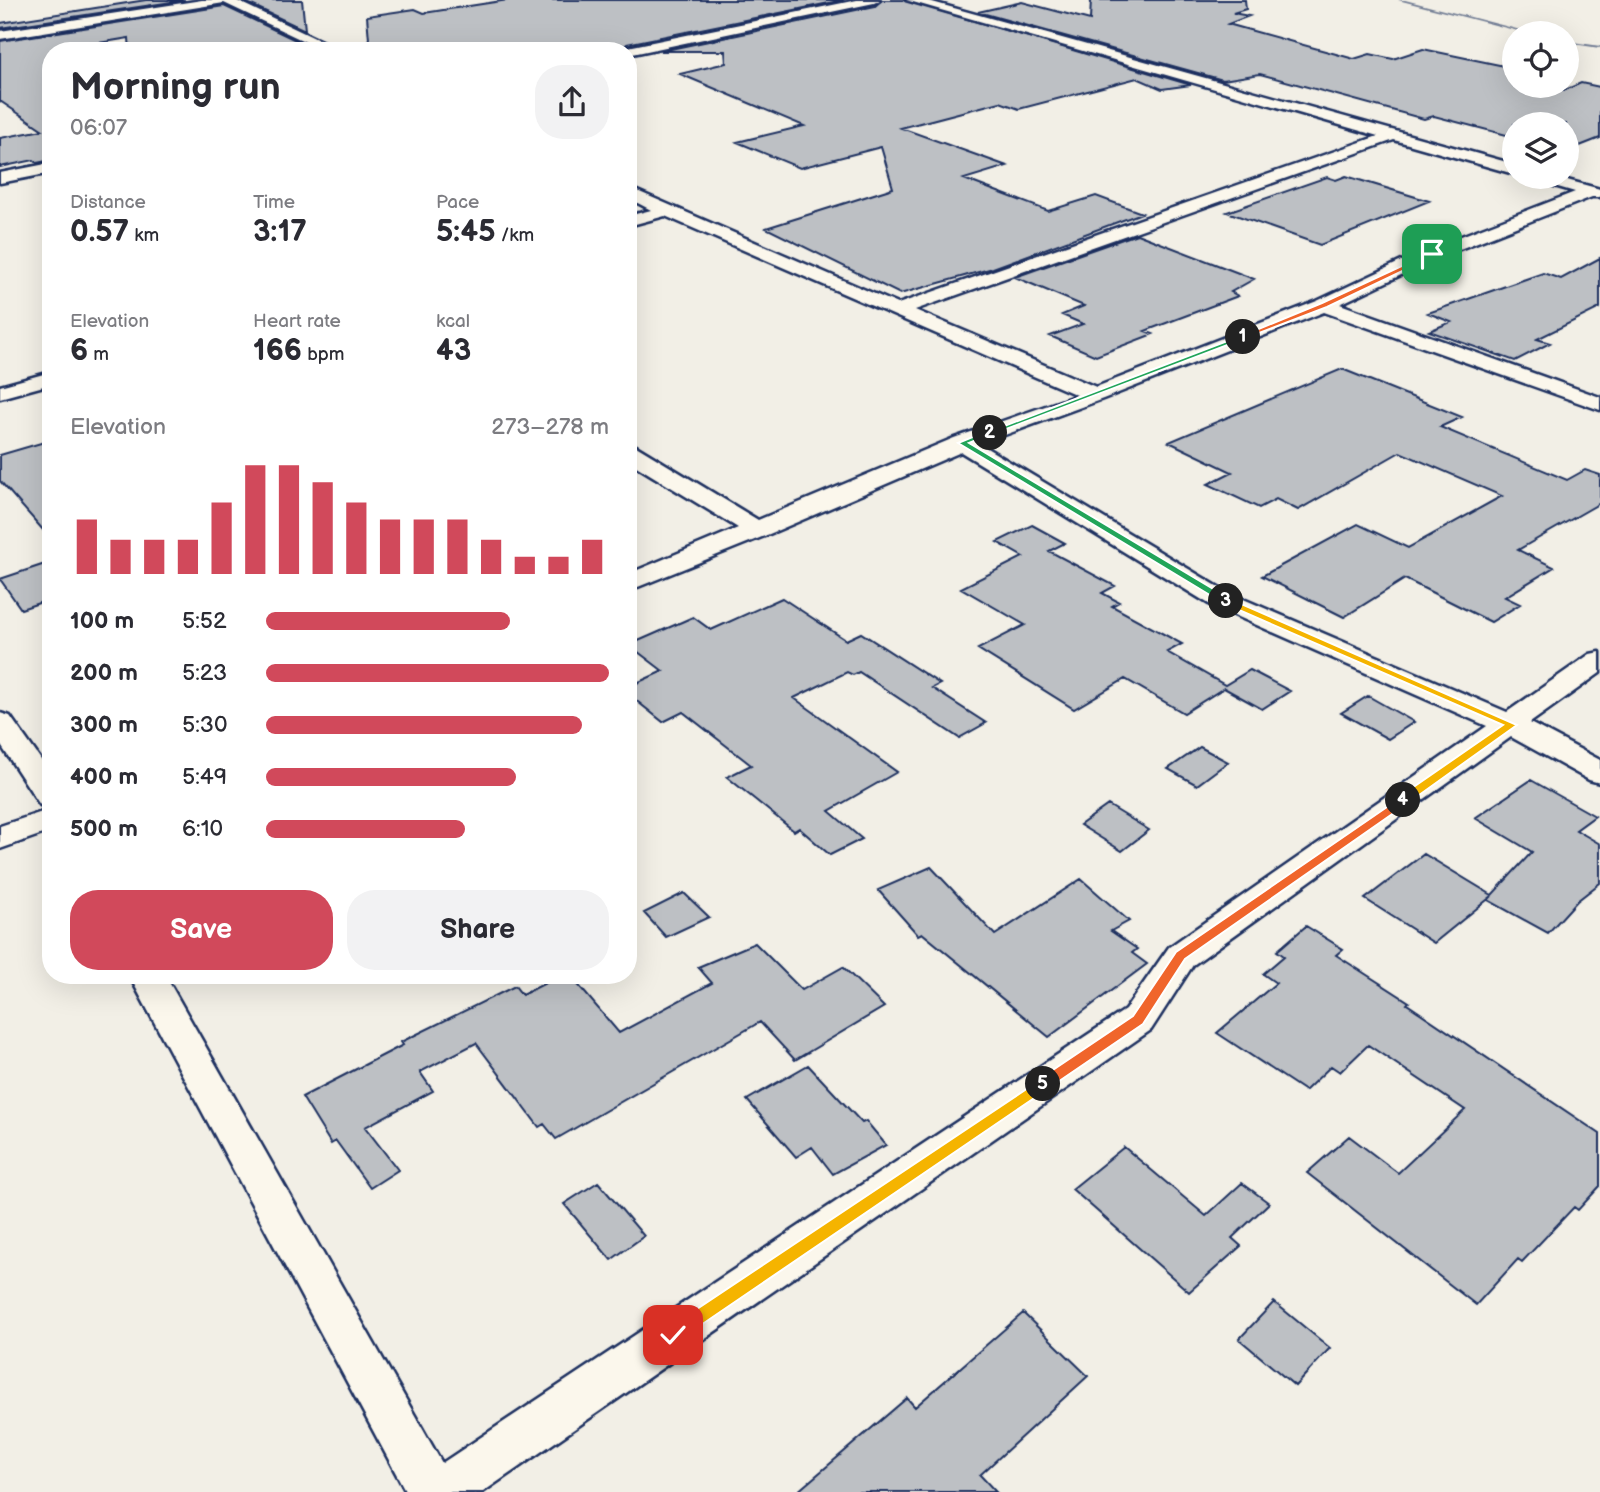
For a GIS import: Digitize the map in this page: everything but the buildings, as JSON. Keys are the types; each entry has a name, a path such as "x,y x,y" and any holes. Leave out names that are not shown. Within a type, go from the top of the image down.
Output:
{"street":[{"path":"0,35 225,0 316,42"},
{"path":"637,49 874,0"},
{"path":"912,0 1502,166"},
{"path":"898,310 1394,135"},
{"path":"0,178 42,170"},
{"path":"1579,188 1596,193"},
{"path":"637,579 962,443 1096,395 1324,305 1432,254 1596,193"},
{"path":"637,196 1096,395"},
{"path":"637,219 666,211"},
{"path":"1324,305 1600,404"},
{"path":"0,392 42,380"},
{"path":"962,443 1218,598 1511,725 1600,773"},
{"path":"637,456 758,530"},
{"path":"441,1492 1138,1020 1181,956 1600,660"},
{"path":"0,722 42,784"},
{"path":"0,838 42,822"},
{"path":"152,984 432,1492"}],"waterway":[{"path":"1400,0 1502,26"},
{"path":"1579,44 1600,47"}],"route":[{"path":"673,1335 1138,1020 1181,956 1511,725 1218,598 962,443 1096,395 1324,305 1432,254"}]}
